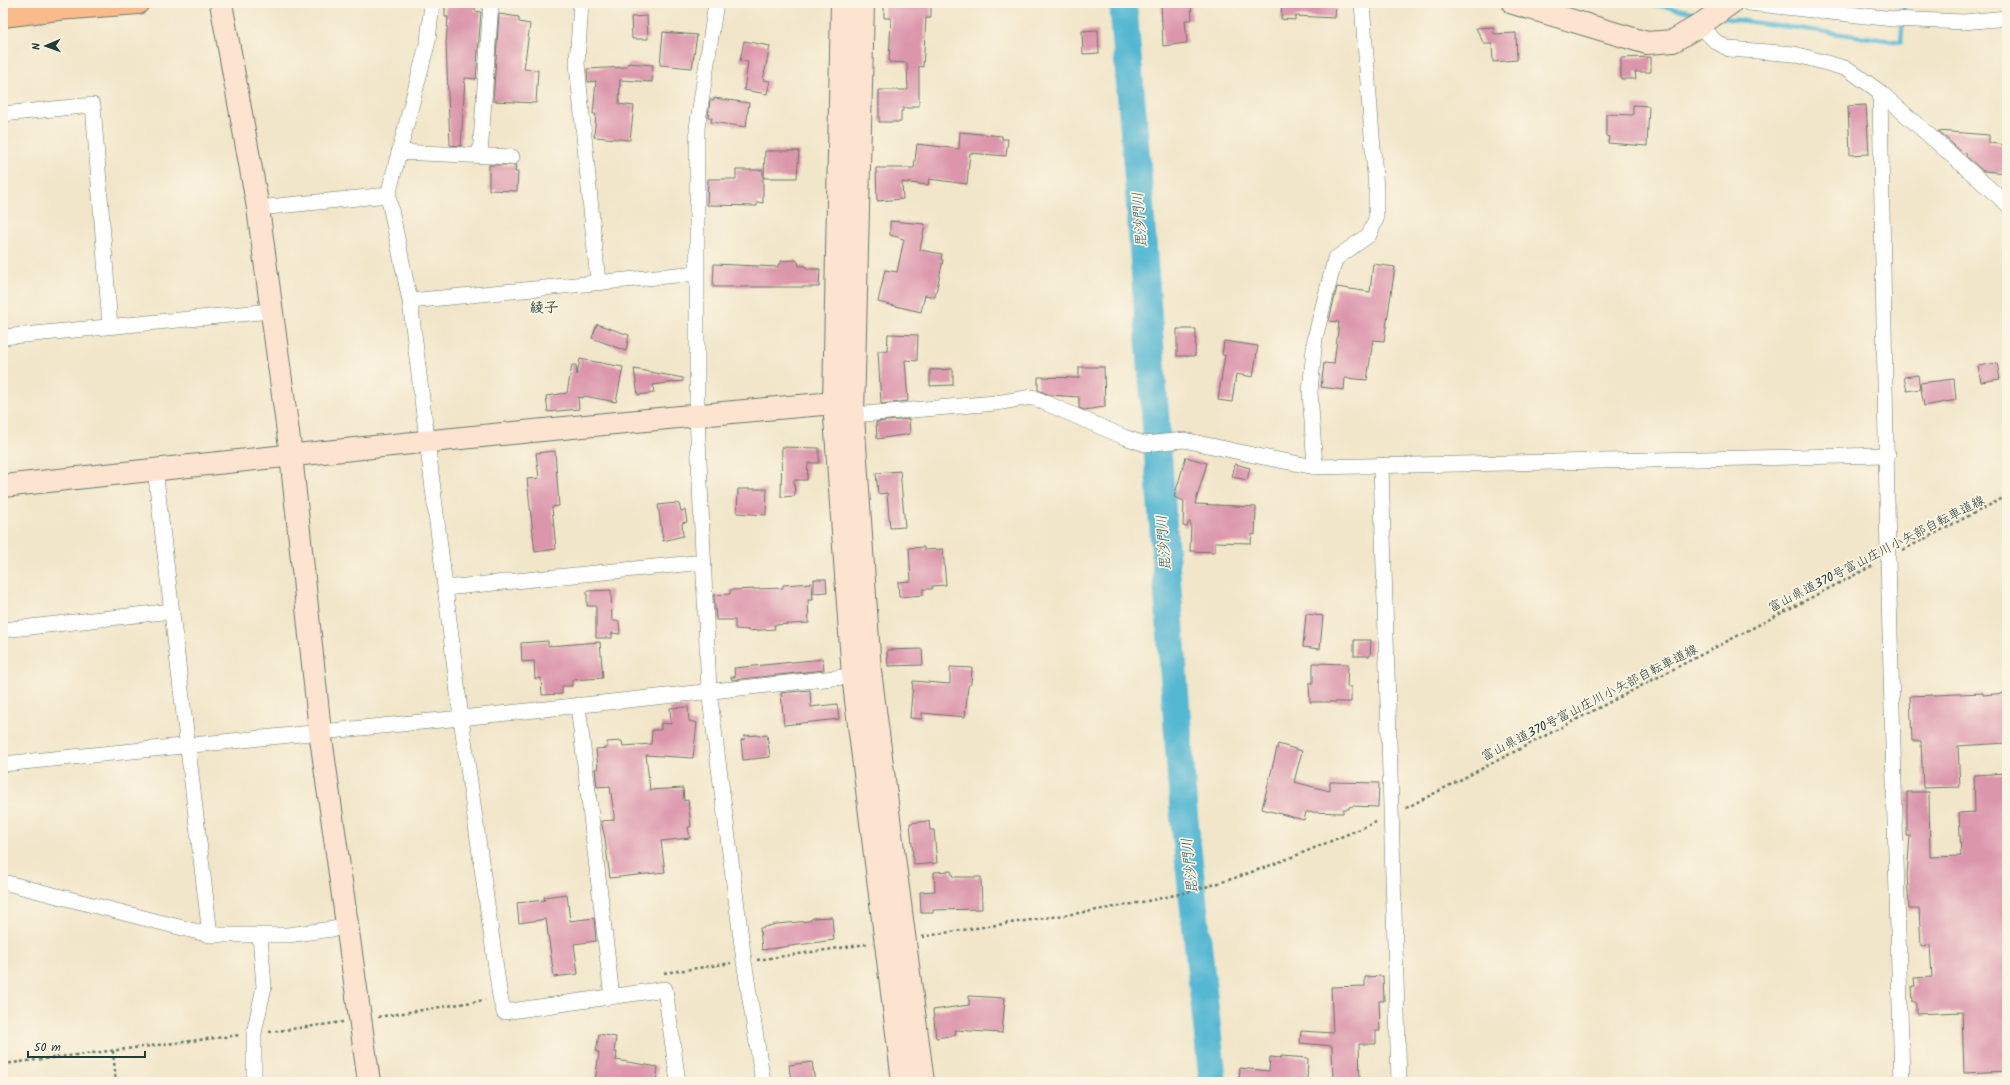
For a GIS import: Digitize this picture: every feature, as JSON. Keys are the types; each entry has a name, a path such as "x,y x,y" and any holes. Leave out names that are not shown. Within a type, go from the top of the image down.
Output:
{"main road":[{"path":"3,16 58,6 138,3"}],"street":[{"path":"221,3 258,208 270,311 291,455 320,731 369,1082"},
{"path":"432,3 428,41 388,195 410,301 461,718 500,997 504,1012 665,989 678,1082"},
{"path":"480,156 491,3"},
{"path":"581,3 577,63 598,282"},
{"path":"716,3 697,128 697,415 709,691 744,962 763,1082"},
{"path":"842,3 834,403 853,676 903,1082"},
{"path":"863,3 853,415 870,671 924,1082"},
{"path":"1315,466 1310,392 1315,338 1335,259 1369,235 1376,219 1376,190 1362,3"},
{"path":"1513,3 1647,43 1673,41 1700,25 1731,3"},
{"path":"1749,3 1893,19 1964,22 2007,18"},
{"path":"1700,25 1716,42 1730,50 1794,54 1848,69 1880,92 2007,204"},
{"path":"1880,92 1888,454 1888,558 1902,1082"},
{"path":"3,114 93,105 110,326"},
{"path":"399,152 512,157"},
{"path":"258,208 388,195"},
{"path":"410,301 697,273"},
{"path":"3,337 270,311"},
{"path":"3,486 291,455 834,403 853,415 996,403 1032,397 1124,437 1144,444 1184,440 1262,457 1315,466 1888,454"},
{"path":"1381,465 1399,1082"},
{"path":"155,469 210,935"},
{"path":"445,588 704,562"},
{"path":"3,630 172,611"},
{"path":"3,764 461,718 853,676"},
{"path":"578,705 612,997"},
{"path":"3,882 210,935 288,935 347,927"},
{"path":"254,1082 254,1033 264,987 260,935"}],"path":[{"name":"富山県道370号富山庄川小矢部自転車道線","path":"1167,897 1281,862 1391,816 2007,496"},
{"path":"113,1051 116,1082"}],"building":[{"path":"445,3 475,3 475,11 481,12 476,79 465,78 461,146 450,145 446,42 448,17 445,17"},
{"path":"884,3 931,3 931,18 926,18 923,67 919,66 919,106 912,106 913,108 903,108 903,111 901,111 901,122 879,122 879,90 908,90 907,63 889,62 891,18 884,18"},
{"path":"1161,3 1191,4 1192,20 1185,20 1187,43 1163,46"},
{"path":"1282,3 1336,3 1335,18 1295,16 1295,20 1281,19"},
{"path":"499,14 519,17 519,22 530,24 524,69 538,70 536,103 493,101"},
{"path":"647,16 648,39 632,39 631,17"},
{"path":"1493,27 1494,34 1516,33 1517,60 1493,62 1492,44 1484,44 1476,28"},
{"path":"1098,30 1099,53 1083,54 1082,31"},
{"path":"663,32 697,35 692,68 660,65"},
{"path":"744,41 770,46 763,80 770,81 767,94 744,90 748,62 740,61"},
{"path":"1651,57 1651,72 1635,72 1636,79 1621,79 1621,58"},
{"path":"628,63 653,65 652,82 620,80 619,104 634,106 630,140 594,137 596,114 593,114 596,81 588,82 587,69 627,67"},
{"path":"714,98 749,103 746,127 711,122 712,118 708,117 710,100 714,100"},
{"path":"1633,105 1649,106 1647,146 1608,143 1609,137 1606,136 1606,114 1633,115"},
{"path":"1866,105 1869,154 1850,155 1848,106"},
{"path":"1938,131 1989,135 1989,143 2007,145 2007,173 1983,171 1966,156 1967,153 1963,153"},
{"path":"960,132 1002,136 1002,139 1008,139 1006,156 970,153 967,184 929,179 928,185 902,182 903,199 877,201 876,168 914,168 917,144 959,149"},
{"path":"765,151 799,151 797,178 764,178"},
{"path":"489,165 516,165 515,172 518,172 517,191 489,190"},
{"path":"736,170 763,170 763,203 757,202 757,206 707,205 708,179 736,179"},
{"path":"890,221 925,224 920,250 942,254 941,259 943,260 935,297 925,295 921,312 878,302 885,270 897,272 904,239 890,235"},
{"path":"796,260 799,266 806,266 806,269 820,269 819,287 713,287 714,264 778,267 778,264 781,264 781,261"},
{"path":"1373,264 1395,267 1384,341 1373,340 1367,380 1345,378 1344,390 1321,387 1324,363 1334,364 1339,322 1329,321 1337,287 1370,292"},
{"path":"597,324 629,335 626,351 592,338"},
{"path":"1177,329 1196,329 1195,356 1177,356"},
{"path":"888,334 918,335 917,361 905,360 908,401 881,404 878,351 887,351"},
{"path":"1224,341 1258,346 1253,377 1236,374 1232,402 1218,400 1225,355 1222,355"},
{"path":"580,359 623,367 616,402 584,396 583,398 578,397 579,409 548,412 546,396 567,393 572,365 576,365 577,375"},
{"path":"1997,363 2000,379 1981,382 1978,366"},
{"path":"1079,367 1104,367 1105,407 1084,410 1079,408 1079,397 1050,395 1038,390 1038,377 1079,378"},
{"path":"634,369 683,378 683,381 653,385 654,393 638,395"},
{"path":"953,369 953,385 930,386 930,370"},
{"path":"1918,375 1920,389 1907,391 1904,377"},
{"path":"1954,379 1956,400 1924,406 1920,383"},
{"path":"909,419 910,434 877,439 876,422"},
{"path":"782,447 819,448 819,463 808,463 807,480 794,480 795,496 781,497"},
{"path":"555,451 559,506 552,507 556,549 535,552 527,479 539,478 536,453"},
{"path":"1186,457 1207,463 1195,504 1256,507 1255,535 1252,534 1251,543 1215,542 1215,552 1190,551 1191,523 1189,522 1187,527 1183,526 1184,501 1174,497"},
{"path":"1235,464 1250,468 1247,480 1232,477"},
{"path":"900,471 905,527 890,528 887,493 878,494 876,473"},
{"path":"738,489 767,489 766,515 737,513"},
{"path":"679,504 681,511 685,510 687,522 682,523 683,536 663,541 658,505"},
{"path":"924,547 924,550 943,549 946,585 932,586 932,589 923,589 923,595 899,597 898,582 911,581 909,548"},
{"path":"814,579 826,579 827,592 814,593"},
{"path":"812,583 813,600 808,600 809,623 774,625 775,629 748,631 735,629 735,620 716,620 714,595 730,594 730,590 783,588 783,585"},
{"path":"611,590 612,621 619,621 620,634 612,633 612,638 596,638 596,606 587,606 587,591"},
{"path":"1306,614 1323,616 1320,649 1303,647"},
{"path":"1354,640 1371,640 1370,656 1354,656"},
{"path":"548,641 548,646 600,642 603,678 572,680 572,686 562,686 562,694 542,695 541,678 535,679 534,661 522,662 521,643"},
{"path":"922,649 923,665 888,666 887,650"},
{"path":"823,659 824,670 732,680 731,677 735,677 734,668"},
{"path":"1313,663 1348,664 1347,687 1351,687 1351,702 1310,702 1309,683 1313,683"},
{"path":"950,667 972,668 971,684 968,686 965,717 922,713 922,719 910,718 913,681 950,684"},
{"path":"810,690 811,707 837,704 839,719 784,725 781,693"},
{"path":"1983,693 1983,695 2007,693 2007,743 1958,746 1960,787 1923,788 1921,741 1912,741 1910,696"},
{"path":"688,707 689,721 697,723 693,758 646,755 650,790 683,788 684,801 688,800 691,827 688,827 690,838 661,841 665,872 610,878 601,821 614,820 614,815 610,786 597,787 595,769 598,769 596,749 607,748 607,742 622,741 623,746 651,744 652,730 661,730 661,723 671,724 670,708"},
{"path":"767,735 770,757 743,760 741,740 745,739 744,736"},
{"path":"1278,744 1302,751 1294,782 1330,791 1330,782 1379,783 1378,807 1353,806 1349,807 1349,809 1343,809 1343,813 1306,812 1304,820 1262,809"},
{"path":"2007,773 2007,1071 1964,1073 1962,1012 1916,1014 1916,1002 1913,1002 1912,986 1915,986 1914,978 1932,977 1930,945 1921,946 1919,909 1909,909 1907,875 1910,836 1907,836 1907,792 1929,792 1930,857 1961,856 1959,813 1975,812 1974,775"},
{"path":"929,821 930,830 934,830 937,863 914,865 910,823"},
{"path":"951,871 953,877 981,877 982,909 933,910 933,913 921,913 920,892 935,891 934,872"},
{"path":"567,894 570,921 594,918 596,941 574,944 578,974 554,977 546,919 519,923 517,903 545,900 544,897"},
{"path":"832,917 834,940 762,950 760,928 777,924 809,921 813,918"},
{"path":"1383,976 1384,1001 1379,1001 1380,1031 1376,1031 1376,1044 1359,1044 1360,1082 1333,1082 1332,1046 1300,1043 1301,1031 1333,1033 1331,987 1365,986 1365,977"},
{"path":"969,996 1005,998 1002,1033 955,1030 956,1035 936,1038 933,1010 969,1005"},
{"path":"599,1034 616,1037 614,1052 617,1052 616,1060 658,1067 656,1082 595,1082 599,1052 596,1052"},
{"path":"1281,1056 1308,1058 1307,1082 1239,1082 1240,1068 1269,1071 1270,1057 1281,1058"},
{"path":"812,1062 815,1082 791,1082 789,1065"}],"waterway":[{"name":"毘沙門川","path":"1123,3 1138,178 1184,817 1213,1082"},
{"path":"1645,3 1703,14"},
{"path":"1722,18 1901,42 1904,3"}],"district":[{"name":"綾子","path":"544,307"}]}
